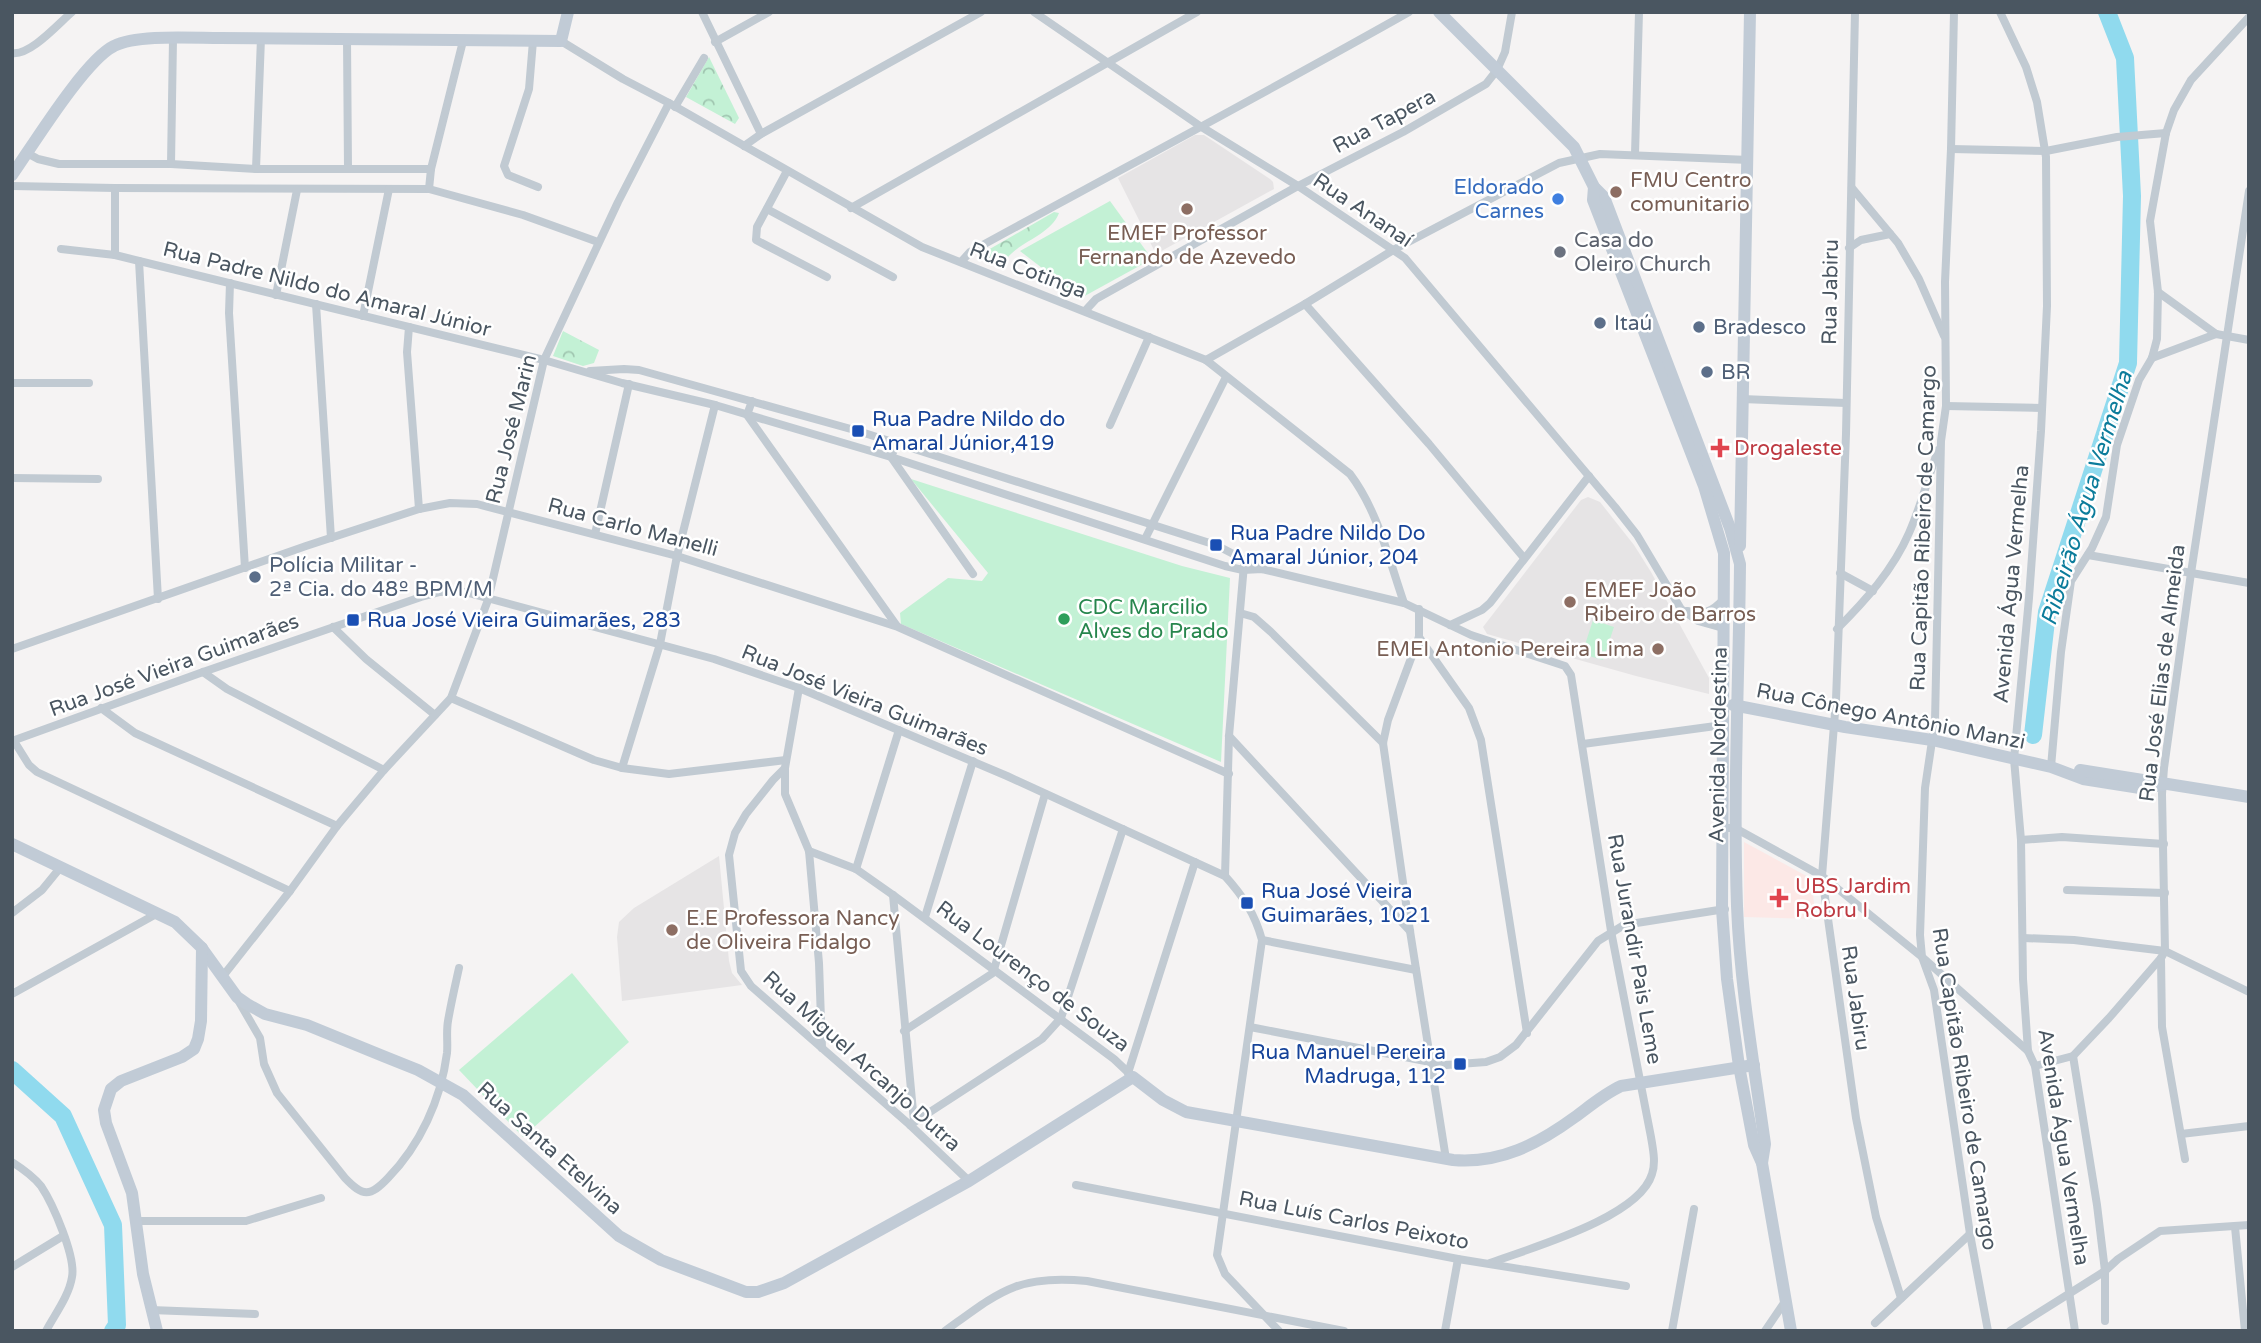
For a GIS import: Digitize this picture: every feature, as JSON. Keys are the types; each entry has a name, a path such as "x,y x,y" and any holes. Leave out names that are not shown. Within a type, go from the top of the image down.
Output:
{"street":[{"path":"12,53 18,54 32,48 72,12"},
{"path":"12,175 101,54 122,42 261,38 561,41 568,12"},
{"path":"702,12 761,134"},
{"path":"715,42 769,12"},
{"path":"744,146 981,12"},
{"name":"Rua Ananaí","path":"1034,12 1200,126 1298,186 1405,257 1637,535 1681,609"},
{"path":"851,208 1197,12"},
{"path":"961,262 970,252 1301,74 1409,12"},
{"name":"Avenida Nordestina","path":"1439,12 1574,147 1594,187 1604,197 1715,503 1724,553 1721,828 1722,909 1727,979 1739,1066 1754,1145 1762,1163 1791,1331"},
{"path":"1497,70 1505,52 1512,12"},
{"path":"1634,154 1639,12"},
{"path":"1740,564 1750,12"},
{"name":"Rua Jabiru","path":"1855,12 1835,726 1822,876 1856,1118 1876,1217 1900,1298"},
{"name":"Rua Capitão Ribeiro de Camargo","path":"1954,12 1945,338 1947,406 1941,441 1935,721 1924,802 1920,923 1922,957 1934,990 1969,1234 1988,1331"},
{"name":"Avenida Água Vermelha","path":"2000,12 2026,67 2037,102 2046,151 2048,243 2042,408 2029,598 2014,759 2021,839 2028,1051 2035,1066 2075,1331"},
{"path":"2051,767 2061,652 2071,582 2088,555 2106,517 2117,445 2139,380 2152,358 2157,339 2158,292 2150,221 2166,133 2174,110 2192,80 2249,17"},
{"path":"256,169 261,38"},
{"path":"170,164 173,39"},
{"path":"347,39 348,169"},
{"path":"429,189 431,169 463,41"},
{"path":"533,41 529,89 504,166 508,175 538,187"},
{"name":"Rua Cotinga","path":"561,41 623,79 922,247 1206,360 1350,474 1370,506 1404,603"},
{"name":"Rua José Marin","path":"451,698 488,600 544,360 598,242 672,105 704,58"},
{"name":"Rua Tapera","path":"1086,311 1096,299 1486,84 1497,70"},
{"path":"1951,149 2046,151 2122,136 2166,133"},
{"path":"27,153 59,164 170,164 256,169 431,169"},
{"path":"1206,360 1306,304 1395,249 1559,163 1600,154 1749,160"},
{"path":"787,171 757,226 756,240 827,277"},
{"path":"12,186 429,189 523,215 598,242"},
{"path":"115,188 116,255"},
{"path":"1852,188 1898,243 1919,279 1945,338"},
{"path":"363,316 389,189"},
{"path":"276,295 296,190"},
{"name":"Rua José Elias de Almeida","path":"2185,1159 2162,1027 2165,893 2163,785 2191,573 2249,191"},
{"path":"767,209 893,277"},
{"path":"1849,248 1861,240 1890,234"},
{"name":"Rua Padre Nildo do Amaral Júnior","path":"61,249 116,255 544,360 715,405 891,457 1213,562 1243,570 1262,569"},
{"path":"139,261 158,598"},
{"path":"230,284 229,327 245,568"},
{"path":"2158,292 2216,334 2249,340"},
{"path":"316,304 331,538"},
{"path":"1306,304 1429,444 1524,558"},
{"path":"409,327 407,352 419,509"},
{"path":"2152,358 2216,334"},
{"path":"1110,425 1149,337"},
{"name":"Rua Padre Nildo do Amaral Júnior","path":"584,372 639,370 897,443 1216,545 1262,569 1404,603 1450,625"},
{"path":"1145,538 1226,377"},
{"path":"12,383 89,383"},
{"path":"595,534 629,384"},
{"path":"1742,399 1846,403"},
{"path":"752,401 747,415 898,627"},
{"path":"622,768 660,644 677,556 715,405"},
{"path":"1947,406 2042,408"},
{"path":"1837,629 1873,591 1908,535 1941,441"},
{"path":"897,443 891,457 973,574"},
{"path":"1450,625 1482,610 1589,476"},
{"path":"12,478 98,480"},
{"path":"1715,503 1731,498 1741,487"},
{"name":"Rua Carlo Manelli","path":"12,649 419,509 450,503 477,504 677,556 898,627 1229,774"},
{"name":"Avenida Nordestina","path":"1715,503 1730,528 1740,564 1735,828 1737,908 1765,1144 1762,1163"},
{"path":"2088,555 2249,583"},
{"path":"1225,876 1229,736 1244,559"},
{"path":"1840,573 1873,591"},
{"name":"Rua José Vieira Guimarães","path":"13,741 333,627 440,592 461,591 714,659 799,688 973,761 1195,862 1225,876 1247,903 1257,922 1262,940 1218,1246 1220,1264 1226,1274 1279,1331"},
{"path":"1681,609 1708,612 1724,599"},
{"path":"1419,609 1419,637 1388,720 1383,743 1446,1159"},
{"path":"1681,609 1698,621 1723,628"},
{"path":"1240,612 1254,617 1271,632 1383,743"},
{"name":"Rua Jurandir Pais Leme","path":"1450,625 1471,635 1565,666 1572,675 1611,931 1654,1159 1652,1175 1634,1199 1596,1223 1490,1263"},
{"path":"333,627 366,659 435,715"},
{"path":"1419,637 1469,708 1482,740 1527,1033"},
{"path":"203,672 227,689 384,769"},
{"path":"799,688 786,764 785,794 808,851 819,963 822,1048"},
{"path":"223,976 337,826 384,769 451,698 594,760 622,768 669,774 786,764"},
{"name":"Rua Cônego Antônio Manzi","path":"1723,703 1835,726 1932,740 2116,785 2140,788 2163,785 2249,797"},
{"path":"101,708 135,733 337,826"},
{"path":"1583,744 1723,725"},
{"path":"856,869 899,730"},
{"path":"1229,736 1410,931"},
{"path":"13,741 37,772 290,891"},
{"path":"925,918 973,761"},
{"name":"Rua Miguel Arcanjo Dutra","path":"786,764 735,833 729,855 739,963 745,980 912,1123 969,1181"},
{"path":"904,1031 993,974 1045,794"},
{"path":"1721,828 1735,828 1822,876 1922,957 2028,1051"},
{"path":"893,895 912,1123 1042,1039 1061,1018 1123,829"},
{"path":"2021,839 2063,837 2164,844"},
{"name":"Rua Santa Etelvina","path":"12,844 175,922 202,948 237,998 265,1014 307,1025 406,1065 463,1096 483,1111 619,1236 661,1261 746,1292 758,1292 784,1283 969,1181 1130,1075"},
{"name":"Rua Lourenço de Souza","path":"808,851 856,869 994,967 1174,1108 1237,1122 1446,1159 1479,1162 1520,1150 1550,1135 1609,1092 1641,1082 1754,1065"},
{"path":"1130,1075 1195,862"},
{"path":"12,913 42,890 60,868"},
{"path":"2067,890 2165,893"},
{"path":"1250,1027 1446,1065 1486,1062 1500,1057 1527,1033 1598,941 1611,931 1624,925 1737,908"},
{"path":"12,994 158,913"},
{"path":"2023,938 2074,940 2163,955 2249,992"},
{"path":"1262,940 1416,970"},
{"path":"157,1331 143,1274 132,1193 106,1122 106,1099 111,1089 121,1081 182,1057 194,1049 201,1021 202,948"},
{"path":"2035,1066 2073,1056 2163,955"},
{"path":"237,998 260,1038 264,1065 277,1093 345,1178 362,1192 373,1192 403,1163 429,1119 447,1053 447,1024 459,968"},
{"name":"Avenida Água Vermelha","path":"2073,1056 2093,1168 2105,1271 2105,1321"},
{"path":"2181,1134 2249,1126"},
{"path":"13,1164 32,1176 42,1188 71,1258 72,1281 46,1331"},
{"name":"Rua Luís Carlos Peixoto","path":"1076,1185 1458,1258 1626,1286"},
{"path":"137,1221 246,1221 321,1198"},
{"path":"1672,1331 1694,1209"},
{"path":"2010,1331 2105,1271 2160,1231 2249,1225"},
{"path":"2235,1227 2245,1331"},
{"path":"1875,1322 1969,1234"},
{"path":"12,1267 63,1236"},
{"path":"1445,1331 1458,1258"},
{"path":"945,1331 1004,1290 1029,1280 1055,1278 1087,1281 1344,1331"},
{"path":"1765,1331 1786,1300"},
{"path":"151,1310 256,1314"}],"shaded area":[{"name":"EMEF Professor Fernando de Azevedo","path":"1195,135 1204,135 1270,179 1274,189 1156,254 1118,178"},
{"name":"EMEF João Ribeiro de Barros","path":"1588,497 1600,502 1634,545 1651,572 1709,678 1709,694 1487,634 1483,627 1581,500"},
{"name":"UBS Jardim Robru I","path":"1744,842 1812,879 1815,919 1744,917"},
{"name":"E.E Professora Nancy de Oliveira Fidalgo","path":"719,856 729,961 732,973 742,985 622,1001 617,937 619,922 634,908"}],"green space":[{"path":"709,57 739,118 735,124 686,97"},
{"path":"1110,201 1152,259 1081,298 1020,251"},
{"path":"1054,212 1059,213 1043,232 1008,257 1003,255 990,260 988,250"},
{"path":"563,331 599,350 594,363 583,366 553,356"},
{"name":"CDC Marcilio Alves do Prado","path":"911,479 1182,566 1230,578 1221,762 901,624 900,613 948,578 982,581 988,573"},
{"path":"1593,620 1614,627 1603,660 1582,654"},
{"path":"572,973 629,1042 523,1137 459,1070"}],"waterway":[{"name":"Ribeirão Água Vermelha","path":"2033,735 2047,612 2128,363 2132,196 2125,58 2107,12"},
{"path":"12,1070 63,1116 113,1225 117,1325 113,1331"}],"place":[{"name":"FMU Centro comunitario","path":"1616,192"},
{"name":"Eldorado Carnes","path":"1558,199"},
{"name":"EMEF Professor Fernando de Azevedo","path":"1187,209"},
{"name":"Casa do Oleiro Church","path":"1560,252"},
{"name":"Itaú","path":"1600,323"},
{"name":"Bradesco","path":"1699,327"},
{"name":"BR","path":"1707,372"},
{"name":"Rua Padre Nildo do Amaral Júnior,419","path":"858,431"},
{"name":"Drogaleste","path":"1720,448"},
{"name":"Rua Padre Nildo Do Amaral Júnior, 204","path":"1216,545"},
{"name":"Polícia Militar - 2ª Cia. do 48º BPM/M","path":"255,577"},
{"name":"EMEF João Ribeiro de Barros","path":"1570,602"},
{"name":"CDC Marcilio Alves do Prado","path":"1064,619"},
{"name":"Rua José Vieira Guimarães, 283","path":"353,620"},
{"name":"EMEI Antonio Pereira Lima","path":"1658,649"},
{"name":"UBS Jardim Robru I","path":"1779,898"},
{"name":"Rua José Vieira Guimarães, 1021","path":"1247,903"},
{"name":"E.E Professora Nancy de Oliveira Fidalgo","path":"672,930"},
{"name":"Rua Manuel Pereira Madruga, 112","path":"1460,1064"}]}
